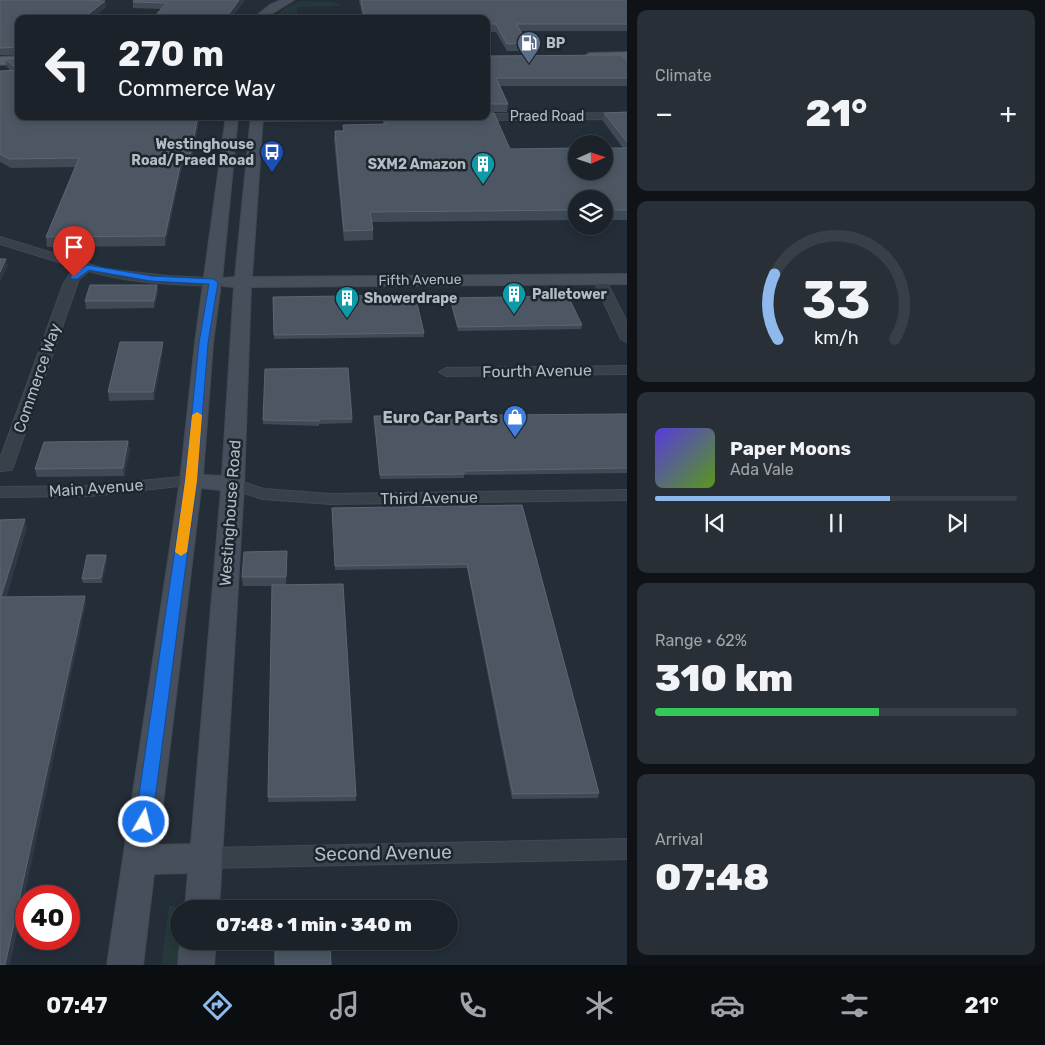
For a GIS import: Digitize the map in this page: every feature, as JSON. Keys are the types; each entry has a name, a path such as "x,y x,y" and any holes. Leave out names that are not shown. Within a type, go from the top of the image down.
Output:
{"main road":[{"path":"579,57 627,56"},
{"path":"0,60 15,60"}],"street":[{"path":"264,15 290,0"},
{"name":"Praed Road","path":"490,117 627,116"},
{"path":"125,965 191,481 204,343 232,120"},
{"name":"Westinghouse Road","path":"203,900 233,484 248,206 257,120"},
{"path":"225,177 251,177"},
{"path":"222,207 248,206"},
{"path":"0,240 87,268 151,279 213,282"},
{"name":"Commerce Way","path":"5,467 68,284 87,268"},
{"path":"599,279 627,337"},
{"name":"Fifth Avenue","path":"213,282 627,279"},
{"name":"Fourth Avenue","path":"446,372 627,370"},
{"path":"191,481 233,484"},
{"name":"Main Avenue","path":"0,492 90,491 191,481"},
{"name":"Third Avenue","path":"233,484 262,494 331,499 627,495"},
{"name":"Second Avenue","path":"138,860 349,853 627,849"},
{"path":"196,965 197,950"}],"shaded area":[{"path":"300,1 332,2 343,6 297,7 297,15 277,15 285,8"},
{"path":"170,906 170,950 179,950 177,965 161,965"}],"building":[{"path":"0,0 105,1 87,15 15,15 15,47 0,48"},
{"path":"134,0 239,0 228,15 156,15 167,3 133,2"},
{"path":"361,0 627,0 627,24 516,24 528,43 507,44 496,24 490,24 490,15 364,15"},
{"path":"621,55 627,61 627,78 496,78 508,104 490,104 490,56"},
{"path":"15,58 15,67 5,59"},
{"path":"15,70 15,120 197,120 190,157 182,157 165,236 46,237 79,158 9,159 0,154 0,71"},
{"path":"627,112 627,142 604,113"},
{"name":"SXM2 Amazon","path":"490,113 494,113 510,149 568,148 568,180 613,180 613,148 627,148 627,210 613,210 613,190 568,190 568,210 370,212 373,230 344,231 335,131 344,131 343,125 386,124 385,120 490,120"},
{"path":"0,259 6,259 0,272"},
{"path":"90,285 157,285 154,301 85,301"},
{"name":"Showerdrape","path":"415,295 424,333 274,335 273,297"},
{"name":"Palletower","path":"568,296 582,325 458,327 450,298"},
{"path":"120,342 163,342 153,392 108,392"},
{"path":"348,368 352,419 319,419 319,421 263,420 265,369"},
{"path":"627,414 627,468 464,471 464,474 380,475 374,416"},
{"path":"128,441 123,468 35,469 44,442"},
{"path":"522,505 599,793 513,794 467,564 335,566 332,508"},
{"path":"25,519 1,597 85,596 22,885 15,885 15,919 5,965 0,965 0,520"},
{"path":"287,551 286,577 242,577 244,552"},
{"path":"87,555 106,555 101,578 82,579"},
{"path":"343,584 356,796 268,797 272,585"},
{"path":"275,950 330,950 331,965 275,965"}],"slow traffic":[{"path":"181,552 191,481 197,415"}],"place":[{"name":"BP","path":"529,64"},
{"name":"Westinghouse Road/Praed Road","path":"272,173"},
{"name":"SXM2 Amazon","path":"483,185"},
{"name":"Palletower","path":"514,315"},
{"name":"Showerdrape","path":"347,319"},
{"name":"Euro Car Parts","path":"515,438"}],"route":[{"path":"74,277 87,268 151,279 213,282 204,343 191,481 144,822"}]}
